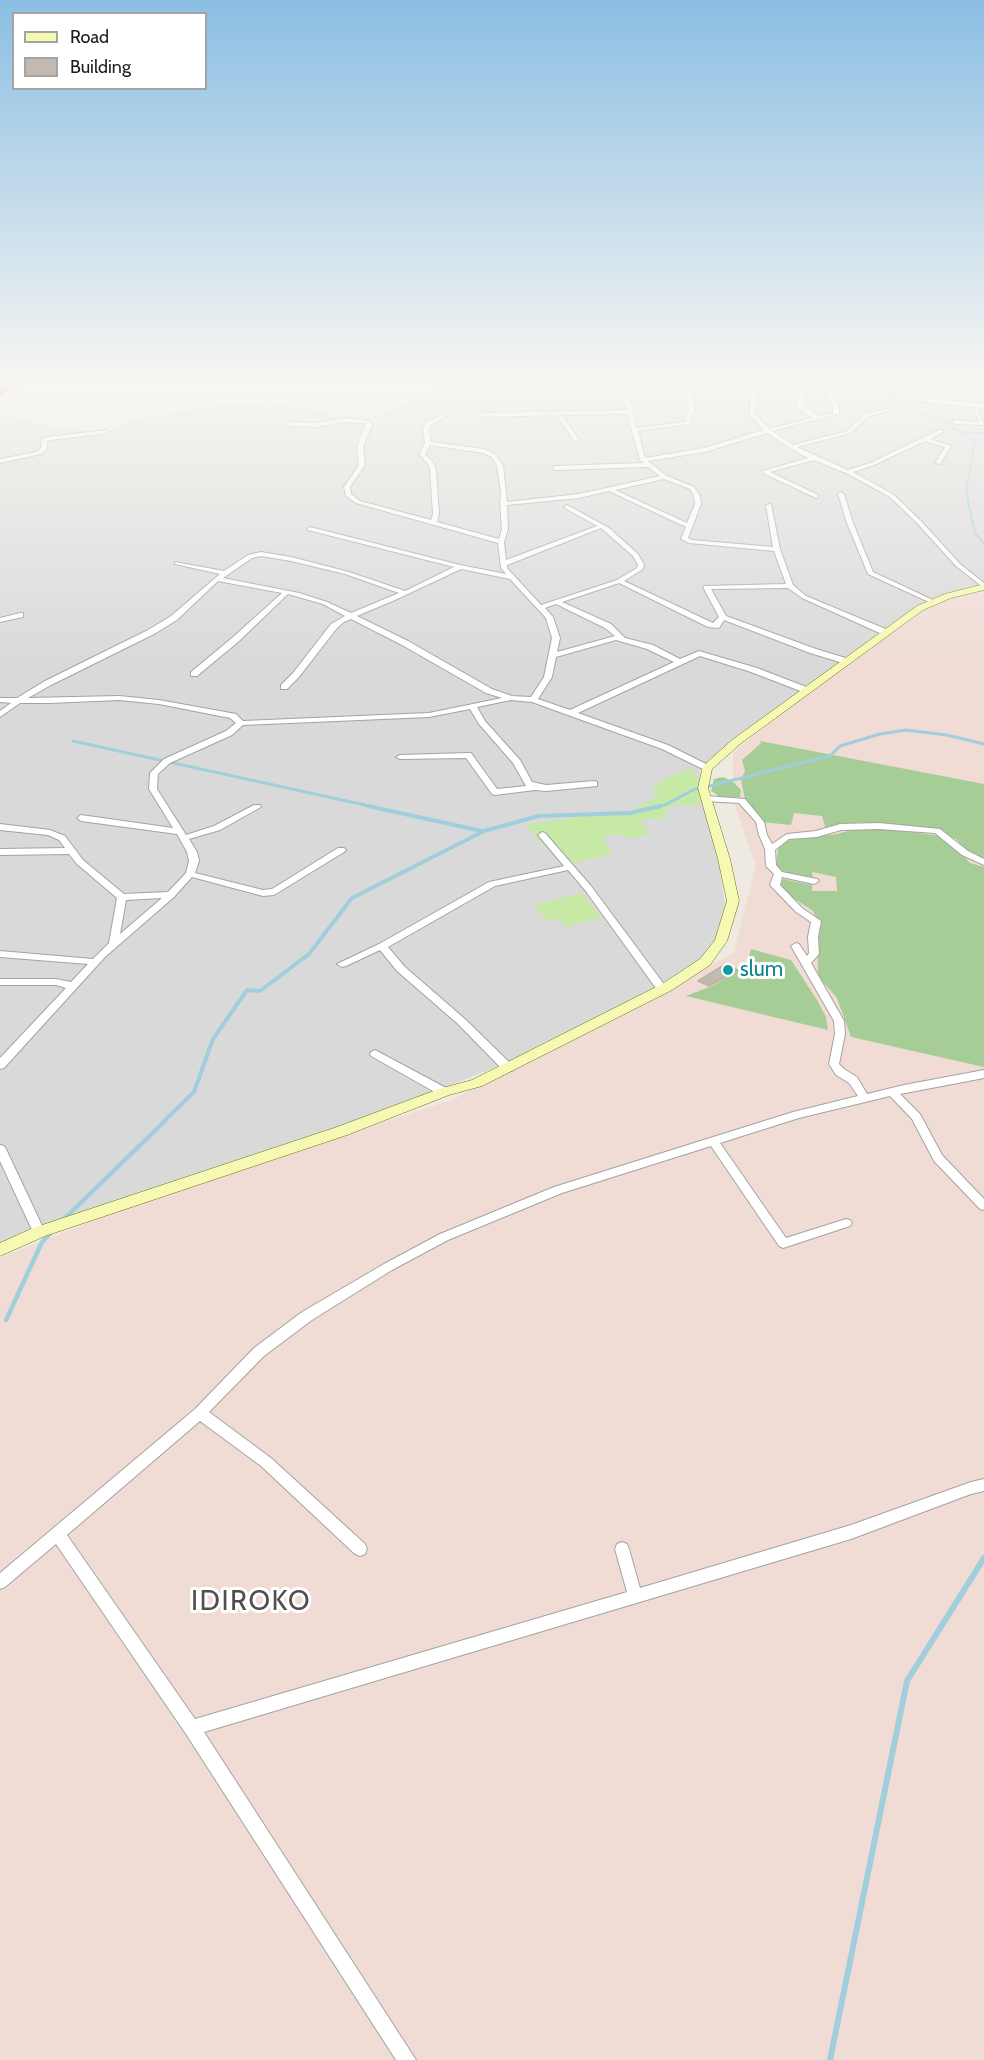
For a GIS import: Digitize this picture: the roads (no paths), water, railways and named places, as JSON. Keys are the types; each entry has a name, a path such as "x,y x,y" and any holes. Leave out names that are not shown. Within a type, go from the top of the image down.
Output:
{"main road":[{"path":"0,1250 39,1232 342,1131 444,1092 477,1083 662,989 705,962 721,941 733,901 703,788 707,768 736,742 885,632 933,602 984,586"}],"street":[{"path":"356,473 347,487 348,495 358,502 501,542"},
{"path":"433,473 436,514 433,523"},
{"path":"501,473 505,529 501,542 503,564 541,607 554,628 556,638 548,677 533,700"},
{"path":"660,473 692,488 698,496 698,504 684,539 691,542 777,549"},
{"path":"767,473 816,496"},
{"path":"849,473 892,496 958,565 984,586"},
{"path":"503,504 579,496 665,477"},
{"path":"611,490 688,526"},
{"path":"842,494 850,523 870,573 933,602"},
{"path":"769,505 777,549 790,586 804,597 885,632"},
{"path":"541,607 619,581 640,569 641,565 624,543 602,526 567,507"},
{"path":"503,564 602,526"},
{"path":"310,529 460,567 513,577"},
{"path":"0,715 19,700 48,683 151,632 174,618 221,576 247,558 261,554 277,556 347,573 405,593"},
{"path":"177,563 325,603 405,643 476,684 511,698 533,700 665,747 707,768"},
{"path":"284,687 334,626 350,616 460,567"},
{"path":"619,581 711,625 716,626 723,617"},
{"path":"790,586 706,587 723,617 846,661"},
{"path":"194,674 287,592"},
{"path":"556,602 608,626 622,639"},
{"path":"0,620 20,615"},
{"path":"554,655 597,642 622,639 650,648 679,662"},
{"path":"571,713 702,653 806,690"},
{"path":"0,700 119,698 159,702 233,716 241,723"},
{"path":"0,1065 114,943 171,895 190,874 194,861 192,852 153,789 154,773 167,761 229,733 241,723 397,718 473,708 511,698"},
{"path":"473,708 482,722 517,762 529,784 534,787"},
{"path":"400,757 468,755 495,792 534,787 594,784"},
{"path":"707,799 742,801 760,822 770,849 771,866 779,874 814,881"},
{"path":"81,818 181,835 204,833 257,807"},
{"path":"770,849 787,837 817,834 840,827 879,826 937,831 965,853 984,862"},
{"path":"0,827 50,833 62,838 98,879 123,897 171,895"},
{"path":"542,835 588,888 662,989"},
{"path":"190,874 263,893 274,892 340,850"},
{"path":"0,852 72,851"},
{"path":"342,964 382,946 492,884 570,867"},
{"path":"779,874 775,885 799,910 816,921 813,938 814,954 806,962"},
{"path":"114,943 123,897"},
{"path":"382,946 401,969 462,1022 508,1068"},
{"path":"796,946 839,1021 840,1034 834,1064 840,1072 853,1080 865,1099"},
{"path":"0,954 96,962"},
{"path":"0,981 56,982 73,986"},
{"path":"375,1054 444,1092"},
{"path":"0,1582 200,1413 259,1352 307,1316 387,1267 434,1242 492,1215 558,1190 797,1115 892,1092 984,1074"},
{"path":"892,1092 916,1117 938,1158 984,1206"},
{"path":"713,1142 783,1242 846,1223"},
{"path":"0,1149 39,1232"},
{"path":"200,1413 266,1462 360,1549"},
{"path":"192,1728 851,1532 984,1485"},
{"path":"57,1534 192,1728 407,2060"},
{"path":"622,1549 635,1595"}],"waterway":[{"path":"969,473 966,491 975,533 984,543"},
{"path":"655,807 665,805 693,790 830,756 840,746 880,734 906,730 947,735 984,744"},
{"path":"73,741 374,807"},
{"path":"368,806 482,831"},
{"path":"163,1122 194,1092 213,1039 247,990 260,991 309,954 352,898 484,831 539,816 630,813 661,806"},
{"path":"64,1219 165,1121"},
{"path":"6,1320 42,1242 51,1233"},
{"path":"830,2060 907,1681 984,1558"}],"place":[{"name":"slum","path":"728,970"}],"district":[{"name":"IDIROKO","path":"251,1602"}]}
